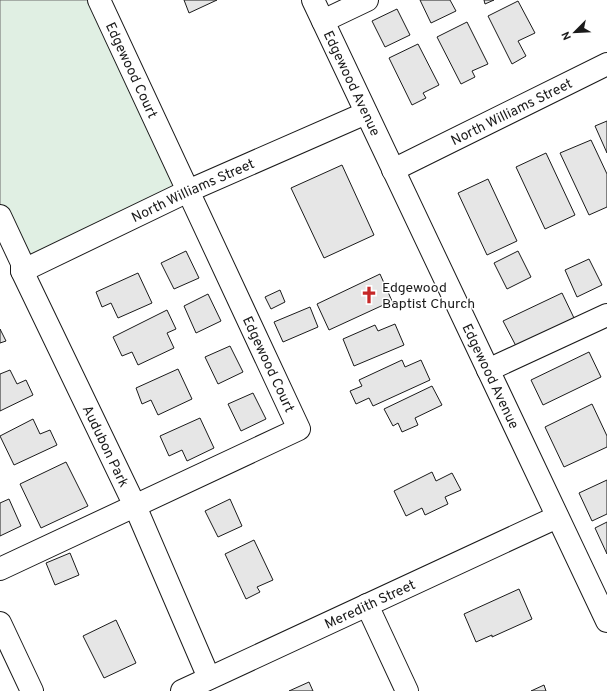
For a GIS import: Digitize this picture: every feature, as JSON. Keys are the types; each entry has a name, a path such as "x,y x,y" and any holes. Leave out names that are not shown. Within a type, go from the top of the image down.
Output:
{"street":[{"name":"Edgewood Court","path":"0,568 299,428 99,0"},
{"name":"Edgewood Avenue","path":"313,0 607,622"},
{"path":"323,21 367,0"},
{"name":"North Williams Street","path":"393,170 607,64"},
{"name":"North Williams Street","path":"22,271 188,191 366,113"},
{"name":"Audubon Park","path":"0,216 22,263 22,271 135,506 210,678"},
{"path":"488,370 607,315"},
{"name":"Meredith Street","path":"182,691 557,517"},
{"path":"367,605 407,691"},
{"path":"0,622 32,691"}],"green space":[{"path":"0,0 95,0 183,188 22,263 0,216"}],"building":[{"path":"184,0 217,0 189,13"},
{"path":"420,0 450,0 456,11 431,23"},
{"path":"484,0 494,0 485,4"},
{"path":"518,1 535,33 518,41 526,56 512,64 488,16"},
{"path":"397,9 410,35 385,47 372,21"},
{"path":"467,22 488,64 472,71 475,77 461,84 437,37"},
{"path":"418,44 439,85 423,93 426,98 412,105 389,58"},
{"path":"607,121 607,153 595,126"},
{"path":"591,140 607,174 607,207 589,215 560,153"},
{"path":"546,153 575,215 545,229 516,167"},
{"path":"342,165 374,235 324,258 291,188"},
{"path":"488,179 517,241 487,255 458,193"},
{"path":"186,251 199,278 174,289 161,263"},
{"path":"518,251 531,277 507,289 494,263"},
{"path":"589,259 602,285 577,297 565,270"},
{"path":"138,273 152,303 118,318 111,303 102,307 96,292"},
{"path":"380,274 392,301 329,330 317,304"},
{"path":"280,290 285,302 271,309 265,297"},
{"path":"562,293 574,318 516,346 503,321"},
{"path":"208,294 221,321 196,333 184,306"},
{"path":"310,307 318,327 283,342 274,322"},
{"path":"167,310 176,329 167,333 174,348 138,365 132,352 122,356 113,337"},
{"path":"395,324 404,345 354,366 343,339 375,325 378,331"},
{"path":"0,329 6,341 0,343"},
{"path":"230,346 243,372 218,384 205,357"},
{"path":"589,352 601,377 543,405 531,380"},
{"path":"402,360 405,367 421,360 430,380 373,406 369,398 356,404 350,391 362,386 359,380"},
{"path":"178,369 192,399 158,415 151,400 142,404 136,388"},
{"path":"10,370 17,384 26,380 33,395 0,411 0,374"},
{"path":"432,386 442,405 415,418 418,425 402,432 398,423 393,426 384,409"},
{"path":"253,393 266,419 241,431 228,404"},
{"path":"592,404 607,436 607,447 564,467 545,427"},
{"path":"200,418 214,448 187,461 182,450 169,456 160,436"},
{"path":"33,419 40,434 50,430 57,445 14,465 0,436"},
{"path":"66,462 88,506 41,528 20,484"},
{"path":"432,472 436,481 452,473 461,490 445,497 448,504 425,515 422,508 406,516 394,491"},
{"path":"607,480 607,514 592,521 579,493"},
{"path":"9,499 21,526 0,536 0,503"},
{"path":"230,499 242,526 218,537 205,511"},
{"path":"607,522 607,554 595,528"},
{"path":"254,540 273,580 257,587 260,592 246,599 225,554"},
{"path":"70,553 79,575 55,585 46,563"},
{"path":"519,589 532,619 492,637 492,635 476,642 464,614"},
{"path":"116,620 136,663 104,678 83,636"},
{"path":"309,682 313,691 289,691"},
{"path":"544,685 546,691 531,691"}],"place":[{"name":"Edgewood Baptist Church","path":"369,295"}]}
